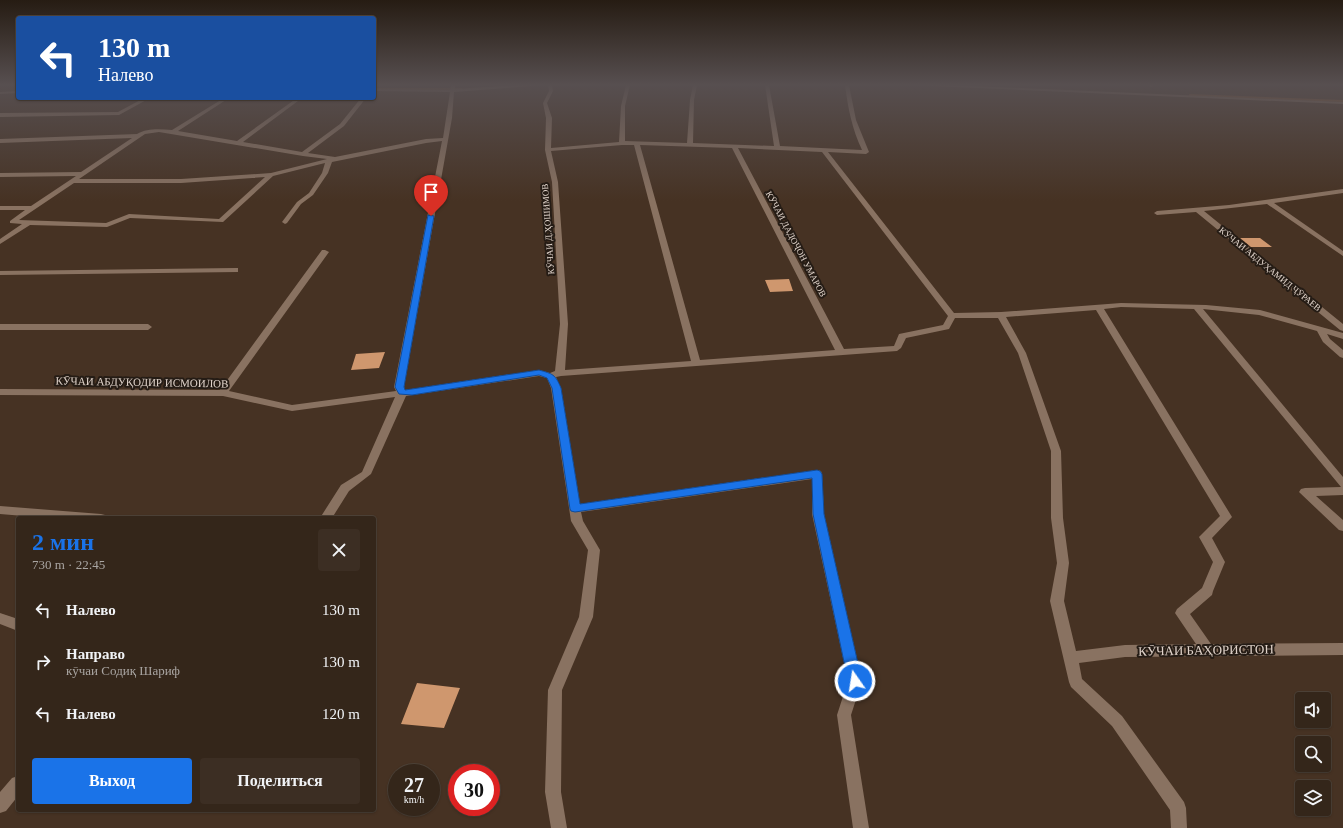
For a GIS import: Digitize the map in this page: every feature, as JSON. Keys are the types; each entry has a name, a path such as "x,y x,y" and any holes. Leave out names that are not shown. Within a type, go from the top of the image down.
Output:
{"street":[{"path":"173,132 186,124"},
{"path":"238,143 265,124"},
{"path":"303,154 343,124"},
{"path":"327,516 345,488 366,474 402,393 399,387 447,124"},
{"name":"КӮЧАИ Д.ҲОШИМОВ","path":"549,124 548,150 555,182 564,324 555,374"},
{"path":"622,124 622,143"},
{"path":"690,145 691,124"},
{"path":"773,124 777,148"},
{"path":"548,150 622,143 866,152 860,141 855,124"},
{"path":"271,175 221,221 129,216 107,225 27,224 12,222 143,133 159,130 173,132 332,160"},
{"path":"0,141 139,136"},
{"path":"72,182 181,181 271,175 332,160 426,141 445,139"},
{"path":"637,144 696,362"},
{"name":"КӮЧАИ ДАДОҶОН УМАРОВ","path":"734,146 841,352"},
{"path":"824,150 952,316 1002,315 1121,305 1197,307 1260,313 1343,336"},
{"path":"285,222 299,203 311,194 332,160"},
{"path":"0,175 83,174"},
{"path":"1157,213 1229,207 1343,191"},
{"path":"1333,193 1343,198"},
{"path":"1268,201 1343,254"},
{"path":"0,208 33,208"},
{"name":"КӮЧАИ АБДУҲАМИД ҶӮРАЕВ","path":"1197,209 1343,328"},
{"path":"0,242 27,224"},
{"path":"223,393 326,252"},
{"path":"0,273 234,270"},
{"path":"1099,307 1226,517 1206,537 1219,562 1208,591 1182,613 1207,650"},
{"path":"1197,307 1343,484"},
{"path":"1002,315 1022,353 1056,451 1057,518 1063,563 1057,601 1076,682 1117,721 1178,808 1179,828"},
{"name":"КӮЧАИ АБДУҚОДИР ИСМОИЛОВ","path":"0,392 223,393 292,408 539,373 555,374 696,362 897,348 902,336 946,327 952,316"},
{"path":"0,327 148,327"},
{"name":"КӮЧАИ АБДУҲАМИД ҶӮРАЕВ","path":"1320,329 1326,340 1343,355"},
{"path":"555,374 553,379 556,388 577,521 594,550 586,617 555,690 553,792 559,828"},
{"path":"575,509 817,474 818,514 855,681 844,715 860,828"},
{"path":"1343,491 1305,492 1343,527"},
{"path":"0,510 76,516"},
{"path":"0,618 16,624"},
{"name":"КӮЧАИ БАҲОРИСТОН","path":"1070,658 1125,651 1343,649"},
{"path":"0,805 16,786"}],"building":[{"path":"1240,238 1260,238 1272,247 1251,247"},
{"path":"789,279 793,291 770,292 765,280"},
{"path":"385,352 379,368 351,370 356,354"},
{"path":"417,683 460,688 444,728 401,724"}],"route":[{"path":"431,216 399,387 402,393 539,373 550,376 553,379 556,388 575,509 817,474 818,514 855,681"}]}
